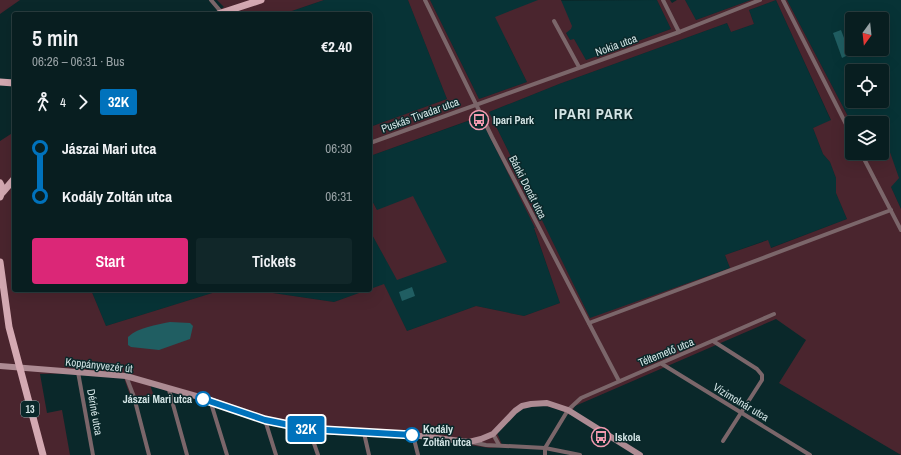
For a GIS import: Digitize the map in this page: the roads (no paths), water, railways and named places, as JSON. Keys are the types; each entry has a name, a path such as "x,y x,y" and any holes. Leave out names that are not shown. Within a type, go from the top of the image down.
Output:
{"main road":[{"path":"223,12 261,0"},
{"path":"0,82 12,83"},
{"path":"2,195 0,183 12,179"},
{"path":"2,195 12,181"},
{"name":"13","path":"0,262 3,297 16,358 43,455"}],"street":[{"path":"211,0 219,12"},
{"name":"Bánki Donát utca","path":"425,0 618,381"},
{"path":"663,0 679,32"},
{"name":"Nokia utca","path":"477,104 679,32 760,0"},
{"path":"783,0 845,122"},
{"path":"554,21 579,67"},
{"name":"Puskás Tivadar utca","path":"372,142 477,104"},
{"path":"865,160 901,230"},
{"path":"589,323 891,210"},
{"name":"Téltemető utca","path":"545,448 568,410 581,398 713,342 774,314"},
{"path":"713,342 756,369 762,375 762,380 724,442"},
{"name":"Vízimolnár utca","path":"662,364 810,455"},
{"name":"Koppányvezér út","path":"0,366 126,376 169,390 210,400 265,420 309,429 413,435 469,442 492,434 522,406 547,403 568,410 640,455"},
{"name":"Dériné utca","path":"78,372 93,455"},
{"path":"126,376 134,397 148,455"},
{"path":"169,390 187,455"},
{"path":"210,400 227,455"},
{"path":"265,420 276,455"},
{"path":"309,429 318,455"},
{"path":"364,433 370,455"},
{"path":"492,434 499,444"},
{"path":"413,435 418,455"},
{"path":"469,442 479,445 499,444 545,448 580,455"},
{"path":"545,448 545,455"}],"place":[{"name":"Ipari Park","path":"479,120"},
{"name":"Jászai Mari utca","path":"203,399"},
{"name":"Kodály Zoltán utca","path":"412,435"},
{"name":"Iskola","path":"601,437"}],"district":[{"name":"IPARI PARK","path":"594,113"}]}
